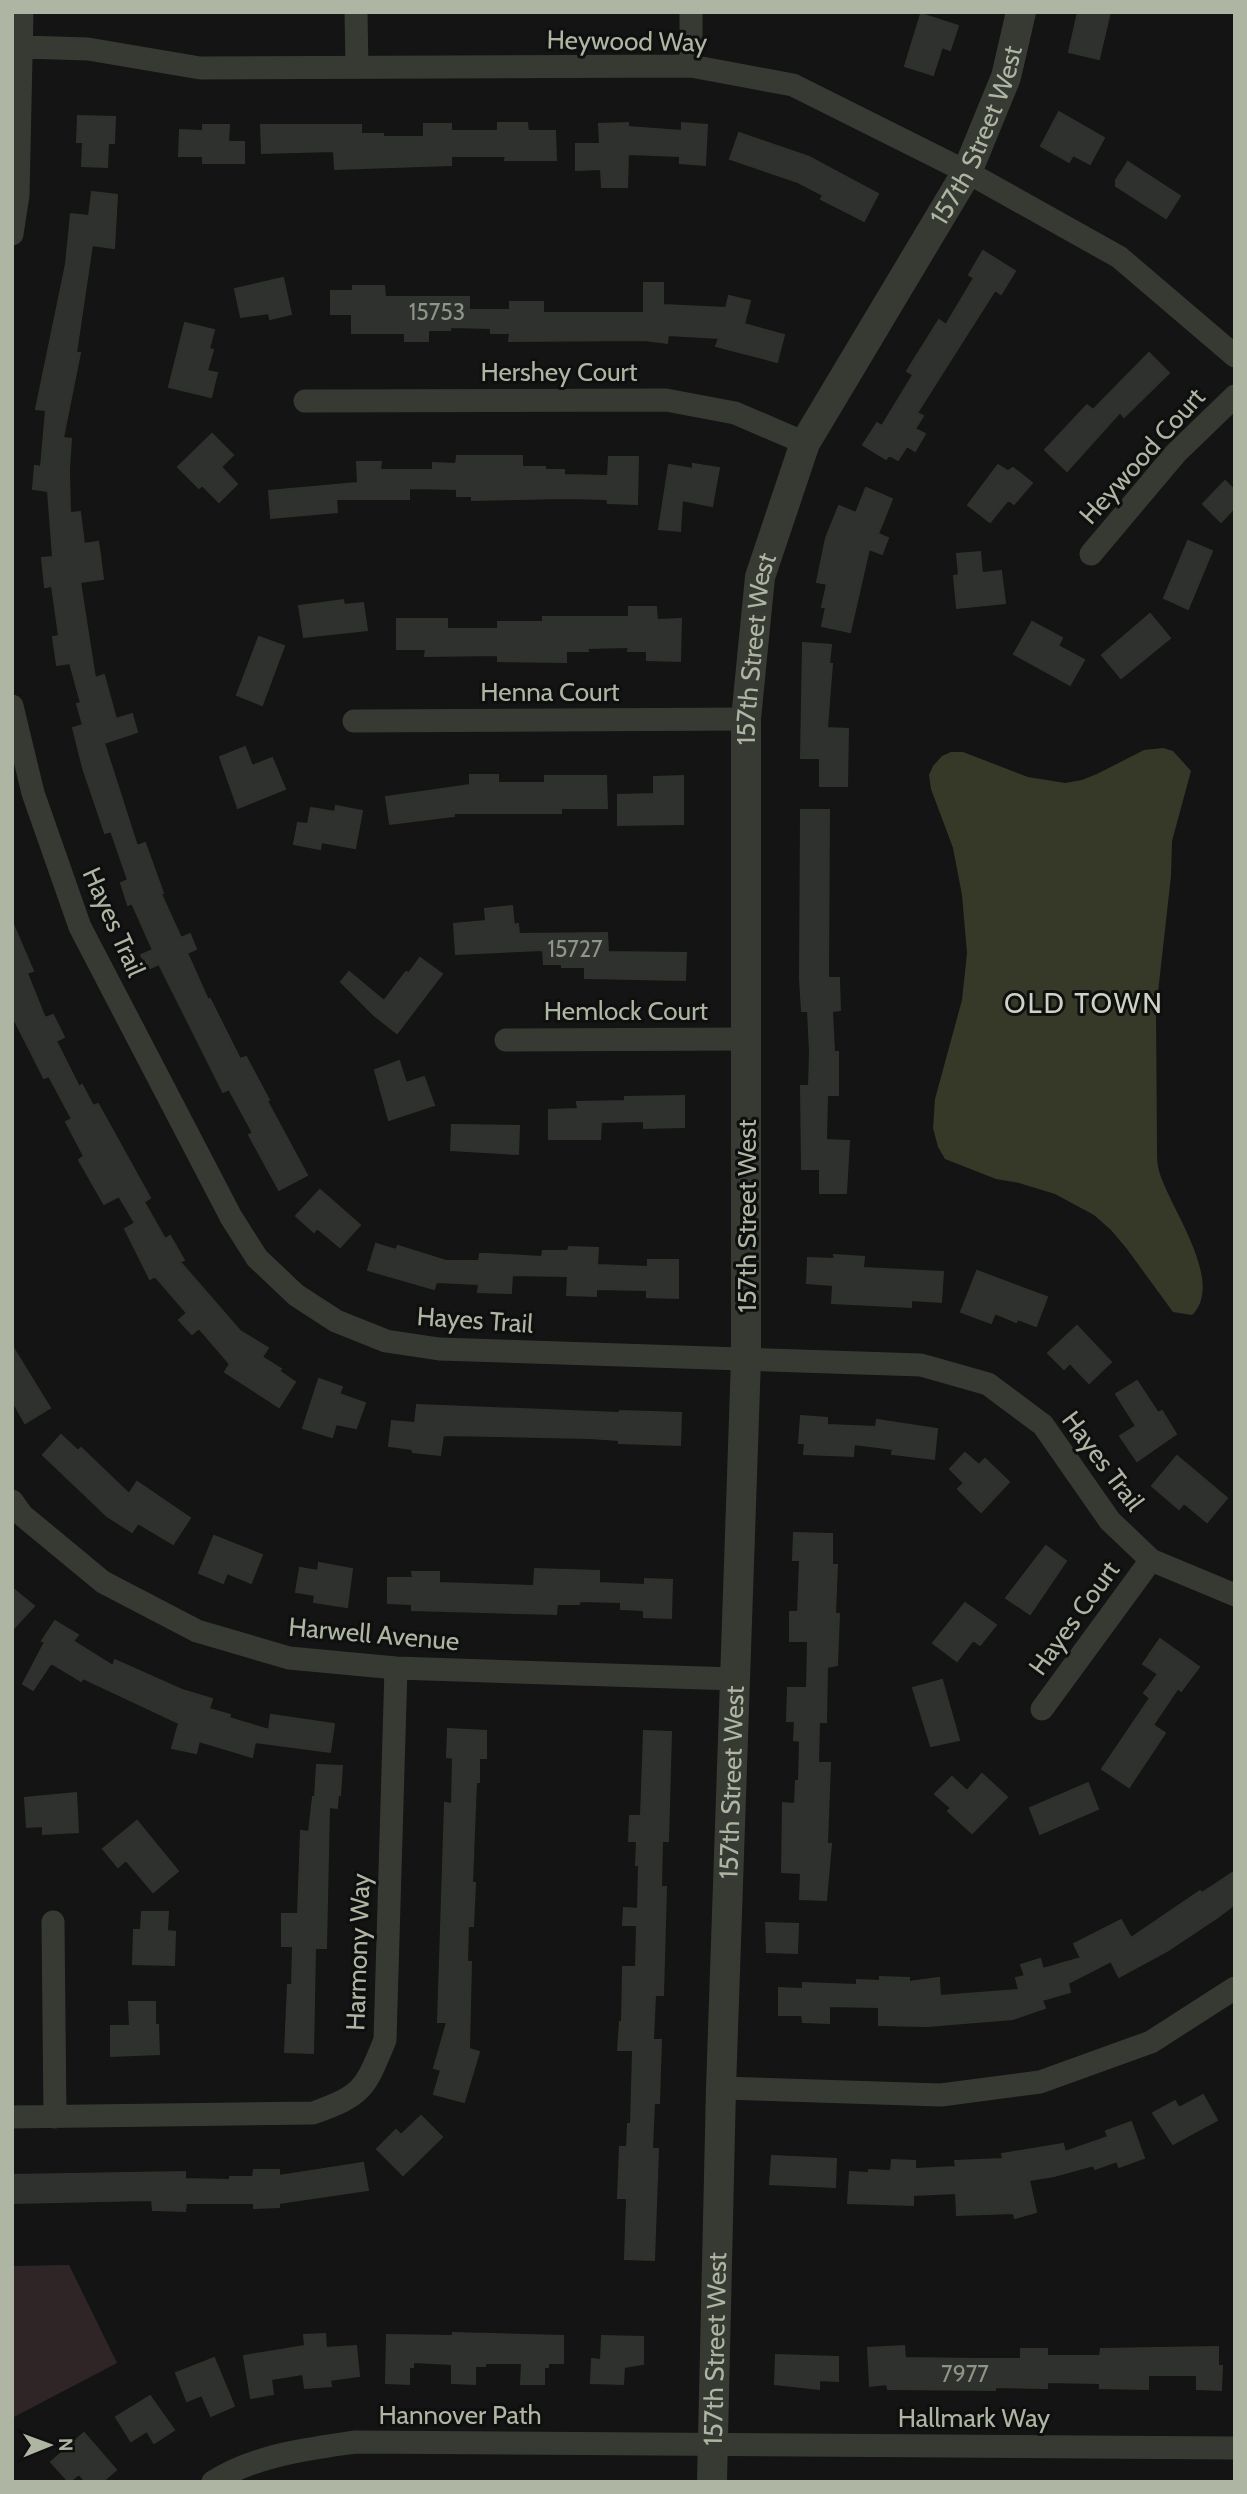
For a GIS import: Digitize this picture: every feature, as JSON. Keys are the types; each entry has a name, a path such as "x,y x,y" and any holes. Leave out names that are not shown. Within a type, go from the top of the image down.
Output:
{"street":[{"path":"12,233 18,195 22,12"},
{"path":"356,12 357,67"},
{"path":"691,12 691,66"},
{"name":"157th Street West","path":"712,2482 721,2088 746,1359 746,719 760,578 805,443 967,172 1006,78 1021,12"},
{"name":"Heywood Way","path":"23,47 88,49 200,68 691,66 793,85 967,172 1119,257 1235,356"},
{"name":"Heywood Court","path":"1091,554 1176,453 1235,396"},
{"name":"Hershey Court","path":"305,401 666,400 735,413 805,443"},
{"name":"Hayes Trail","path":"12,706 33,793 80,927 231,1217 257,1258 296,1295 336,1321 386,1341 439,1349 921,1365 988,1384 1043,1425 1110,1521 1151,1560 1235,1595"},
{"name":"Henna Court","path":"355,721 746,719"},
{"name":"Hemlock Court","path":"506,1040 747,1039"},
{"name":"Harwell Avenue","path":"12,1501 22,1515 103,1582 197,1631 289,1658 396,1668 735,1679"},
{"name":"Hayes Court","path":"1042,1709 1151,1560"},
{"name":"Harmony Way","path":"12,2118 313,2113 344,2102 368,2081 384,2040 396,1668"},
{"path":"53,1922 55,2117"},
{"path":"721,2088 941,2095 1040,2082 1151,2042 1235,1988"},
{"name":"Hannover Path","path":"213,2482 286,2453 356,2442 712,2444"},
{"name":"Hallmark Way","path":"712,2444 1235,2448"}],"shaded area":[{"path":"1163,748 1173,751 1191,771 1172,841 1171,876 1156,1010 1157,1163 1199,1264 1203,1284 1201,1301 1192,1315 1173,1312 1127,1249 1094,1215 1055,1194 996,1179 945,1159 938,1147 933,1128 935,1099 962,1000 967,953 962,895 953,848 931,789 929,775 933,766 942,756 951,752 963,752 1028,777 1065,783 1097,774 1144,750"},
{"path":"69,2265 117,2363 12,2418 12,2266"}],"building":[{"path":"1078,12 1110,12 1099,59 1069,52"},
{"path":"921,14 958,26 950,50 942,47 933,75 905,66"},
{"path":"1059,112 1104,138 1090,164 1073,155 1069,162 1041,146"},
{"path":"78,116 115,117 114,143 108,143 107,167 82,166 83,142 77,142"},
{"path":"498,123 527,123 528,131 555,131 556,160 451,156 451,165 335,169 334,151 262,153 261,125 361,125 361,134 424,137 424,124 451,124 451,131 498,131"},
{"path":"628,123 628,127 682,131 682,123 707,125 705,165 680,163 680,156 628,154 627,187 602,187 601,169 576,170 576,144 600,144 599,124"},
{"path":"203,125 229,125 228,142 244,142 244,163 203,163 203,156 179,156 180,130 203,131"},
{"path":"739,133 809,157 878,194 864,221 821,199 823,195 798,182 730,159"},
{"path":"1128,162 1180,196 1166,218 1116,186 1116,180"},
{"path":"92,192 117,195 114,248 92,245 76,353 80,353 63,438 71,439 70,513 80,512 84,544 98,542 100,555 103,579 80,582 95,678 104,675 116,719 132,714 137,732 104,743 137,846 145,843 163,893 161,894 181,938 190,934 196,949 187,953 208,1000 210,999 240,1059 246,1057 307,1175 279,1190 249,1135 253,1133 229,1089 223,1092 159,964 148,969 141,955 153,950 132,903 128,905 121,883 128,880 111,831 105,833 83,768 73,728 83,725 77,704 81,703 70,663 57,665 53,637 59,636 52,586 45,587 42,558 53,557 48,491 33,489 35,466 41,467 46,410 36,409 66,264 71,214 89,216"},
{"path":"983,251 1015,271 1001,294 995,290 917,413 923,416 915,429 925,434 915,451 907,446 898,460 889,455 886,459 863,445 877,423 882,426 913,375 907,371 939,320 946,325 974,278 969,275"},
{"path":"283,278 291,314 270,319 269,313 241,317 235,289"},
{"path":"644,283 663,283 663,305 726,308 729,296 750,301 744,324 784,335 777,362 716,346 719,338 668,335 667,343 644,340 509,341 510,333 491,333 491,328 450,327 450,330 428,330 428,341 405,341 405,333 352,333 352,314 331,314 331,291 353,291 353,286 384,286 385,297 469,297 469,310 510,310 510,302 543,302 543,313 644,313"},
{"path":"185,323 214,330 209,349 213,350 207,371 217,373 211,397 169,387"},
{"path":"1149,353 1169,373 1124,417 1120,412 1067,471 1045,450 1087,405 1093,410"},
{"path":"212,434 233,455 221,467 237,484 219,502 202,485 199,488 178,467"},
{"path":"457,456 522,456 522,467 564,470 564,475 608,476 609,457 638,457 637,504 608,503 607,499 472,500 472,496 457,496 457,489 409,488 409,499 336,499 337,512 271,518 269,491 358,483 357,462 381,462 380,470 433,470 433,463 456,464"},
{"path":"693,464 719,468 712,506 682,500 680,531 659,529 669,465 693,469"},
{"path":"998,465 1008,471 1013,468 1032,483 1014,504 1008,500 990,522 968,505"},
{"path":"1225,481 1235,491 1235,507 1221,522 1203,504"},
{"path":"866,488 892,499 878,534 888,538 882,554 869,549 850,632 822,626 826,607 822,607 827,584 817,582 826,538 839,506 856,513"},
{"path":"1188,541 1212,551 1188,609 1164,598"},
{"path":"980,552 982,573 1001,571 1005,603 957,608 954,576 959,575 957,554"},
{"path":"343,600 344,605 363,603 367,630 304,637 299,606"},
{"path":"629,607 656,607 657,620 681,619 680,661 647,660 647,651 628,651 629,647 566,651 566,662 498,661 498,655 425,656 426,649 397,649 397,619 447,619 447,629 498,629 498,622 543,622 543,617 629,617"},
{"path":"1150,614 1170,638 1121,678 1102,655"},
{"path":"1032,622 1062,638 1058,646 1084,660 1070,685 1014,654"},
{"path":"259,637 284,646 262,705 237,695"},
{"path":"803,643 831,645 827,728 848,729 847,786 820,786 820,758 801,758"},
{"path":"245,747 252,766 272,758 285,789 238,808 220,757"},
{"path":"470,775 498,775 498,783 545,783 545,776 606,776 607,808 561,808 561,813 453,813 454,816 390,824 386,797 470,785"},
{"path":"683,776 683,824 618,825 618,795 654,794 654,777"},
{"path":"336,806 362,811 355,848 321,842 320,849 294,844 298,823 308,824 311,808 335,812"},
{"path":"801,810 829,810 828,978 839,978 840,1010 832,1011 834,1052 838,1052 838,1095 827,1095 826,1140 849,1141 846,1193 820,1193 820,1169 802,1169 801,1086 809,1086 810,1052 808,1011 802,1011 800,979"},
{"path":"512,906 514,925 518,924 519,934 607,933 608,952 686,953 685,980 585,978 585,967 544,964 543,950 456,954 454,924 486,921 485,909"},
{"path":"12,922 33,971 27,973 45,1018 53,1015 64,1037 56,1041 79,1087 82,1085 93,1106 98,1104 150,1198 144,1202 165,1239 170,1236 184,1260 180,1262 240,1331 268,1348 262,1357 295,1382 279,1407 225,1372 230,1364 199,1328 192,1334 179,1320 187,1313 155,1276 150,1279 125,1229 135,1223 119,1196 104,1204 79,1160 84,1156 66,1122 72,1119 49,1076 44,1078 12,1015"},
{"path":"420,958 442,974 397,1033 374,1015 341,982 349,972 384,1001"},
{"path":"399,1061 406,1083 424,1077 434,1105 389,1120 375,1070"},
{"path":"684,1096 684,1127 644,1128 644,1121 601,1122 600,1139 549,1139 549,1110 578,1109 577,1102 625,1101 625,1097"},
{"path":"452,1125 519,1126 518,1154 451,1150"},
{"path":"320,1190 360,1225 340,1247 317,1228 314,1232 296,1216"},
{"path":"376,1244 396,1250 398,1246 446,1261 479,1261 480,1254 542,1257 543,1251 568,1251 569,1247 598,1248 597,1265 648,1267 648,1260 678,1260 678,1298 647,1297 647,1290 596,1289 596,1296 567,1295 568,1276 512,1275 511,1293 478,1292 479,1284 436,1282 434,1289 368,1270"},
{"path":"834,1255 864,1257 863,1268 943,1272 941,1302 911,1300 911,1307 832,1303 833,1285 807,1283 808,1258 835,1259"},
{"path":"977,1271 1047,1297 1036,1326 1018,1319 1016,1322 995,1313 991,1323 961,1312"},
{"path":"1077,1326 1111,1362 1089,1383 1070,1363 1064,1369 1048,1353"},
{"path":"12,1346 50,1408 25,1423 12,1400"},
{"path":"319,1379 342,1387 339,1394 365,1403 356,1428 336,1424 332,1437 303,1428"},
{"path":"1137,1381 1158,1413 1162,1411 1176,1434 1137,1461 1120,1436 1136,1426 1116,1394"},
{"path":"417,1405 681,1413 680,1445 619,1443 619,1440 590,1438 443,1435 440,1455 389,1446 392,1421 415,1423"},
{"path":"801,1416 827,1418 827,1425 876,1427 877,1420 937,1429 934,1459 892,1454 893,1449 854,1444 853,1456 804,1454 805,1443 799,1443"},
{"path":"61,1435 78,1451 81,1448 129,1494 137,1482 190,1518 173,1544 138,1523 132,1532 107,1516 43,1455"},
{"path":"965,1453 979,1465 985,1459 1009,1482 981,1512 958,1489 964,1483 950,1469"},
{"path":"1177,1456 1227,1498 1207,1522 1184,1503 1179,1509 1152,1486"},
{"path":"794,1533 832,1534 832,1565 837,1565 837,1665 827,1667 826,1722 819,1722 818,1763 830,1763 827,1844 831,1844 826,1900 800,1899 801,1873 782,1872 783,1803 795,1804 796,1781 799,1781 800,1741 794,1740 795,1721 787,1721 788,1688 807,1688 808,1641 790,1641 790,1612 798,1612 800,1560 793,1560"},
{"path":"214,1536 262,1555 251,1583 227,1573 223,1583 199,1573"},
{"path":"1046,1546 1066,1561 1030,1614 1006,1598"},
{"path":"319,1563 352,1569 347,1607 314,1602 315,1595 296,1592 300,1568 318,1571"},
{"path":"535,1569 599,1571 599,1583 645,1585 645,1579 672,1580 671,1618 644,1617 644,1610 621,1609 621,1602 580,1601 579,1604 557,1604 556,1614 412,1610 412,1604 388,1603 388,1578 413,1578 412,1572 439,1572 439,1583 534,1586"},
{"path":"12,1588 34,1606 12,1630"},
{"path":"965,1603 996,1625 980,1645 973,1640 957,1661 933,1643"},
{"path":"55,1621 78,1635 73,1641 113,1666 115,1660 182,1690 212,1699 209,1709 230,1715 229,1718 269,1730 271,1715 334,1724 330,1752 255,1742 252,1757 199,1741 196,1753 172,1748 179,1723 83,1678 81,1681 51,1663 33,1690 23,1684 45,1642 42,1641"},
{"path":"1160,1639 1199,1667 1181,1691 1178,1688 1153,1725 1165,1733 1129,1787 1102,1769 1150,1698 1144,1693 1158,1674 1143,1664"},
{"path":"942,1680 959,1740 931,1746 913,1688"},
{"path":"448,1729 486,1731 486,1758 479,1758 479,1782 476,1782 473,1926 468,1926 467,1962 471,1962 469,2049 479,2052 464,2102 434,2094 441,2070 434,2068 447,2022 438,2022 445,1803 452,1804 453,1758 447,1757"},
{"path":"644,1731 671,1732 668,1841 662,1841 661,1887 666,1887 663,1995 655,1995 653,2040 661,2040 659,2103 654,2103 652,2149 658,2149 654,2260 625,2259 627,2198 618,2198 620,2147 627,2147 628,2124 631,2124 633,2050 618,2050 620,2022 622,2023 623,1967 636,1967 637,1925 623,1925 624,1908 638,1909 637,1841 629,1841 630,1816 641,1816"},
{"path":"317,1765 342,1766 337,1808 329,1807 326,1948 315,1948 313,2053 285,2052 293,1946 282,1946 282,1914 298,1914 301,1831 309,1832"},
{"path":"982,1774 1007,1797 972,1833 948,1811 951,1808 935,1794 952,1777 967,1791"},
{"path":"1088,1783 1098,1809 1040,1834 1030,1808"},
{"path":"76,1793 78,1832 43,1834 43,1826 27,1827 25,1798"},
{"path":"137,1821 178,1871 153,1892 126,1860 118,1867 103,1849"},
{"path":"1235,1871 1235,1904 1167,1951 1119,1977 1111,1961 1068,1983 1070,1992 1042,2000 1045,2008 1013,2019 927,2026 879,2025 879,2007 829,2006 829,2023 803,2022 802,2015 779,2015 779,1988 803,1989 803,1983 857,1985 857,1980 880,1981 880,1977 909,1978 909,1982 939,1978 940,1996 1019,1990 1016,1978 1025,1976 1021,1965 1040,1959 1043,1969 1081,1958 1074,1944 1121,1920 1131,1938 1200,1891 1202,1893"},
{"path":"142,1912 168,1912 167,1931 175,1932 174,1965 133,1964 134,1930 141,1930"},
{"path":"766,1923 798,1924 797,1953 767,1952"},
{"path":"129,2002 155,2002 159,2054 111,2056 111,2026 130,2026"},
{"path":"1203,2095 1217,2120 1173,2144 1153,2113 1175,2101 1179,2108"},
{"path":"421,2116 442,2137 403,2175 377,2149 396,2130 401,2135"},
{"path":"1131,2122 1144,2158 1119,2167 1117,2161 1095,2169 1094,2165 1029,2180 1036,2212 1015,2218 1014,2213 957,2215 956,2193 913,2195 913,2205 848,2203 850,2172 891,2171 892,2160 915,2161 915,2169 956,2167 955,2161 1003,2159 1002,2154 1063,2144 1065,2152 1108,2137 1106,2131"},
{"path":"772,2156 836,2159 835,2187 770,2184"},
{"path":"363,2163 368,2190 279,2203 279,2207 254,2208 254,2203 186,2203 185,2211 153,2210 152,2200 12,2203 12,2175 185,2172 185,2179 230,2180 230,2177 253,2177 254,2170 279,2170 279,2176"},
{"path":"453,2333 563,2336 563,2363 548,2363 548,2367 544,2367 544,2384 521,2384 522,2363 485,2363 485,2366 475,2366 475,2384 452,2383 452,2364 413,2362 413,2367 409,2367 409,2384 386,2383 387,2335 453,2336"},
{"path":"325,2334 326,2348 356,2346 359,2376 330,2380 331,2386 305,2388 303,2374 271,2379 273,2394 251,2398 244,2356 305,2346 304,2335"},
{"path":"602,2336 643,2337 643,2364 624,2367 623,2384 591,2383 592,2359 601,2360"},
{"path":"904,2346 905,2358 977,2359 1021,2359 1021,2349 1047,2349 1047,2356 1100,2356 1101,2349 1218,2347 1218,2366 1222,2366 1221,2390 1197,2389 1197,2375 1148,2375 1148,2389 1100,2388 1100,2383 1047,2382 1047,2388 995,2387 995,2390 888,2389 887,2384 870,2386 868,2348"},
{"path":"776,2355 838,2357 838,2381 819,2380 819,2389 775,2384"},
{"path":"214,2358 234,2406 211,2416 202,2395 187,2401 176,2373"},
{"path":"150,2396 174,2430 154,2443 147,2431 131,2441 116,2417"},
{"path":"84,2433 116,2470 102,2482 86,2482 79,2474 69,2482 51,2462"}],"district":[{"name":"OLD TOWN","path":"1084,1003"}]}
